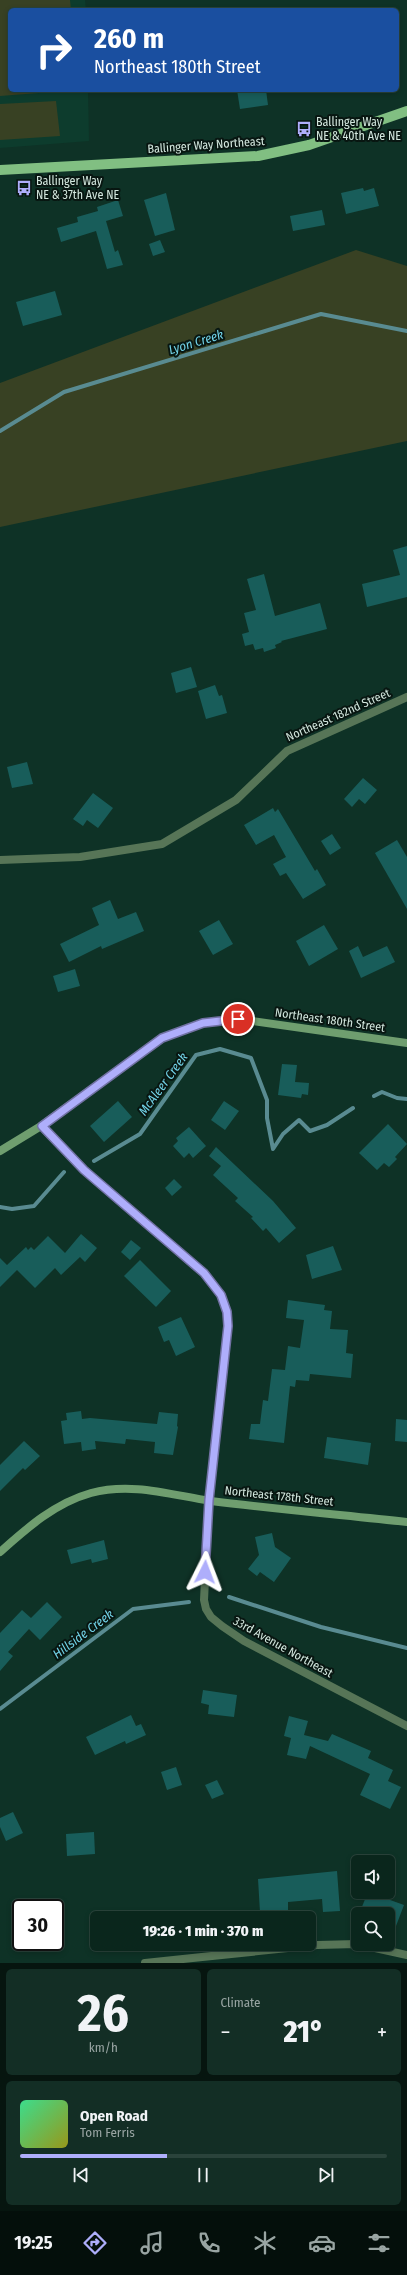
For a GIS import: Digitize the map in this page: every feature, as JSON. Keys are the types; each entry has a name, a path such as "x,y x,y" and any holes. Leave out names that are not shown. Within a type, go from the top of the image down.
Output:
{"main road":[{"name":"Ballinger Way Northeast","path":"0,170 258,156 309,145 407,111"}],"street":[{"name":"Northeast 182nd Street","path":"0,860 80,857 162,844 236,800 287,751 407,697"},
{"name":"Northeast 180th Street","path":"0,1151 42,1126 162,1038 203,1023 238,1019 407,1043"},
{"name":"33rd Avenue Northeast","path":"42,1126 84,1170 204,1273 221,1295 227,1312 228,1326 209,1500 204,1600 211,1617 244,1641 407,1726"},
{"name":"Northeast 178th Street","path":"0,1552 29,1526 55,1509 91,1493 137,1488 209,1500 407,1522"},
{"path":"145,1963 317,1944 357,1944 407,1955"}],"shaded area":[{"path":"0,0 85,0 86,8 8,8 8,92 88,92 89,141 0,148"},
{"path":"0,0 70,0 71,8 8,8 8,92 51,92 0,96"},
{"path":"56,101 60,136 0,140 0,104"},
{"path":"356,250 407,266 407,441 0,527 0,383"}],"building":[{"path":"237,92 266,92 268,105 240,109"},
{"path":"363,188 364,191 374,188 379,206 346,214 341,193"},
{"path":"166,193 175,230 155,236 144,200"},
{"path":"118,200 123,216 106,221 115,252 118,250 123,265 107,269 96,231 61,242 57,228 78,222 77,217 98,211 97,207"},
{"path":"322,210 325,225 293,231 290,216"},
{"path":"160,240 165,252 153,256 149,244"},
{"path":"55,291 62,315 23,326 16,302"},
{"path":"407,546 407,597 367,607 362,584 400,575 393,550"},
{"path":"264,574 275,616 320,603 327,629 281,641 282,642 275,645 276,648 264,652 263,648 255,650 253,644 245,646 242,634 249,632 244,613 256,610 247,579"},
{"path":"191,667 197,687 176,693 171,673"},
{"path":"215,685 219,696 222,695 227,713 206,719 198,691"},
{"path":"27,762 33,784 12,788 7,767"},
{"path":"363,778 377,790 365,804 359,799 352,807 344,799"},
{"path":"93,793 113,808 98,828 87,820 83,826 73,819"},
{"path":"273,808 275,812 278,809 315,871 317,869 326,885 303,899 286,873 280,876 273,864 286,857 274,835 256,845 244,825"},
{"path":"332,834 341,848 330,855 321,841"},
{"path":"397,840 407,857 407,909 375,853"},
{"path":"110,900 118,919 136,912 144,931 102,949 101,946 69,962 60,944 99,925 92,908"},
{"path":"219,920 233,944 213,955 199,931"},
{"path":"324,925 338,949 309,966 296,941"},
{"path":"358,946 363,957 387,946 395,962 361,978 349,951"},
{"path":"75,969 80,986 58,992 53,976"},
{"path":"282,1064 297,1065 295,1082 309,1083 308,1095 302,1094 301,1098 278,1095"},
{"path":"118,1101 132,1117 104,1142 90,1126"},
{"path":"224,1101 239,1111 225,1130 211,1120"},
{"path":"388,1124 407,1144 395,1157 397,1159 389,1167 384,1163 377,1170 359,1153"},
{"path":"189,1127 206,1146 193,1158 189,1153 184,1158 173,1146 178,1141 176,1138"},
{"path":"216,1147 273,1201 296,1228 279,1243 266,1228 263,1231 251,1218 253,1217 235,1201 238,1198 213,1175 221,1166 209,1156"},
{"path":"174,1179 182,1187 172,1196 165,1188"},
{"path":"81,1234 97,1248 85,1262 80,1257 61,1275 55,1268 35,1288 17,1270 0,1287 0,1258 7,1265 26,1247 28,1250 31,1247 34,1250 48,1236 65,1253"},
{"path":"131,1240 141,1248 130,1260 121,1252"},
{"path":"333,1246 342,1270 312,1279 306,1255"},
{"path":"140,1260 171,1291 156,1307 124,1276"},
{"path":"288,1300 325,1305 324,1310 332,1311 330,1329 348,1330 346,1353 353,1354 351,1378 310,1374 309,1381 296,1380 295,1387 290,1386 284,1443 249,1439 251,1424 260,1424 263,1400 268,1401 272,1369 285,1370 288,1346 300,1348 304,1320 286,1318"},
{"path":"181,1317 195,1347 176,1356 169,1340 164,1342 158,1327"},
{"path":"81,1411 82,1419 90,1418 157,1424 159,1412 178,1414 178,1427 173,1455 154,1453 155,1442 126,1439 125,1444 95,1441 96,1449 82,1451 81,1442 64,1444 61,1421 67,1420 66,1413"},
{"path":"396,1419 407,1420 407,1442 395,1441"},
{"path":"327,1437 371,1443 368,1465 324,1458"},
{"path":"24,1441 40,1456 25,1470 23,1468 0,1491 0,1465"},
{"path":"272,1533 275,1547 291,1558 274,1582 260,1572 257,1576 248,1569 259,1555 255,1537"},
{"path":"104,1540 108,1559 92,1563 91,1559 71,1564 67,1550"},
{"path":"47,1602 62,1617 40,1640 29,1629 8,1652 13,1656 0,1671 0,1633 22,1610 31,1618"},
{"path":"203,1690 237,1695 234,1717 208,1714 209,1705 201,1703"},
{"path":"131,1715 136,1726 141,1724 146,1735 126,1744 125,1741 95,1755 86,1737"},
{"path":"289,1716 308,1721 304,1735 328,1741 332,1734 371,1751 368,1758 393,1770 388,1781 401,1787 390,1809 360,1795 370,1774 310,1746 306,1759 287,1755 291,1738 284,1736"},
{"path":"176,1767 182,1785 167,1790 161,1772"},
{"path":"217,1780 224,1794 212,1799 205,1785"},
{"path":"13,1812 23,1833 6,1841 0,1827 0,1818"},
{"path":"94,1832 95,1854 67,1856 66,1834"},
{"path":"337,1871 340,1911 323,1912 322,1899 288,1902 288,1910 260,1911 258,1879"},
{"path":"365,1899 387,1899 404,1905 396,1926 395,1907 362,1907"}],"waterway":[{"name":"Lyon Creek","path":"0,431 64,392 321,314 407,331"},
{"name":"McAleer Creek","path":"94,1161 140,1134 196,1055 220,1049 251,1058 267,1100 267,1118 273,1149 283,1134 299,1120 310,1131 327,1125 353,1108"},
{"name":"McAleer Creek","path":"374,1096 382,1092 397,1098 407,1099"},
{"name":"McAleer Creek","path":"0,1207 12,1209 34,1206 64,1172"},
{"name":"Hillside Creek","path":"229,1597 321,1627 407,1648"},
{"name":"Hillside Creek","path":"0,1709 133,1609 189,1602"}],"place":[{"name":"Ballinger Way NE & 40th Ave NE","path":"304,129"},
{"name":"Ballinger Way NE & 37th Ave NE","path":"24,188"}],"route":[{"path":"205,1572 209,1500 228,1326 227,1312 221,1295 204,1273 84,1170 42,1126 162,1038 203,1023 238,1019"}]}
